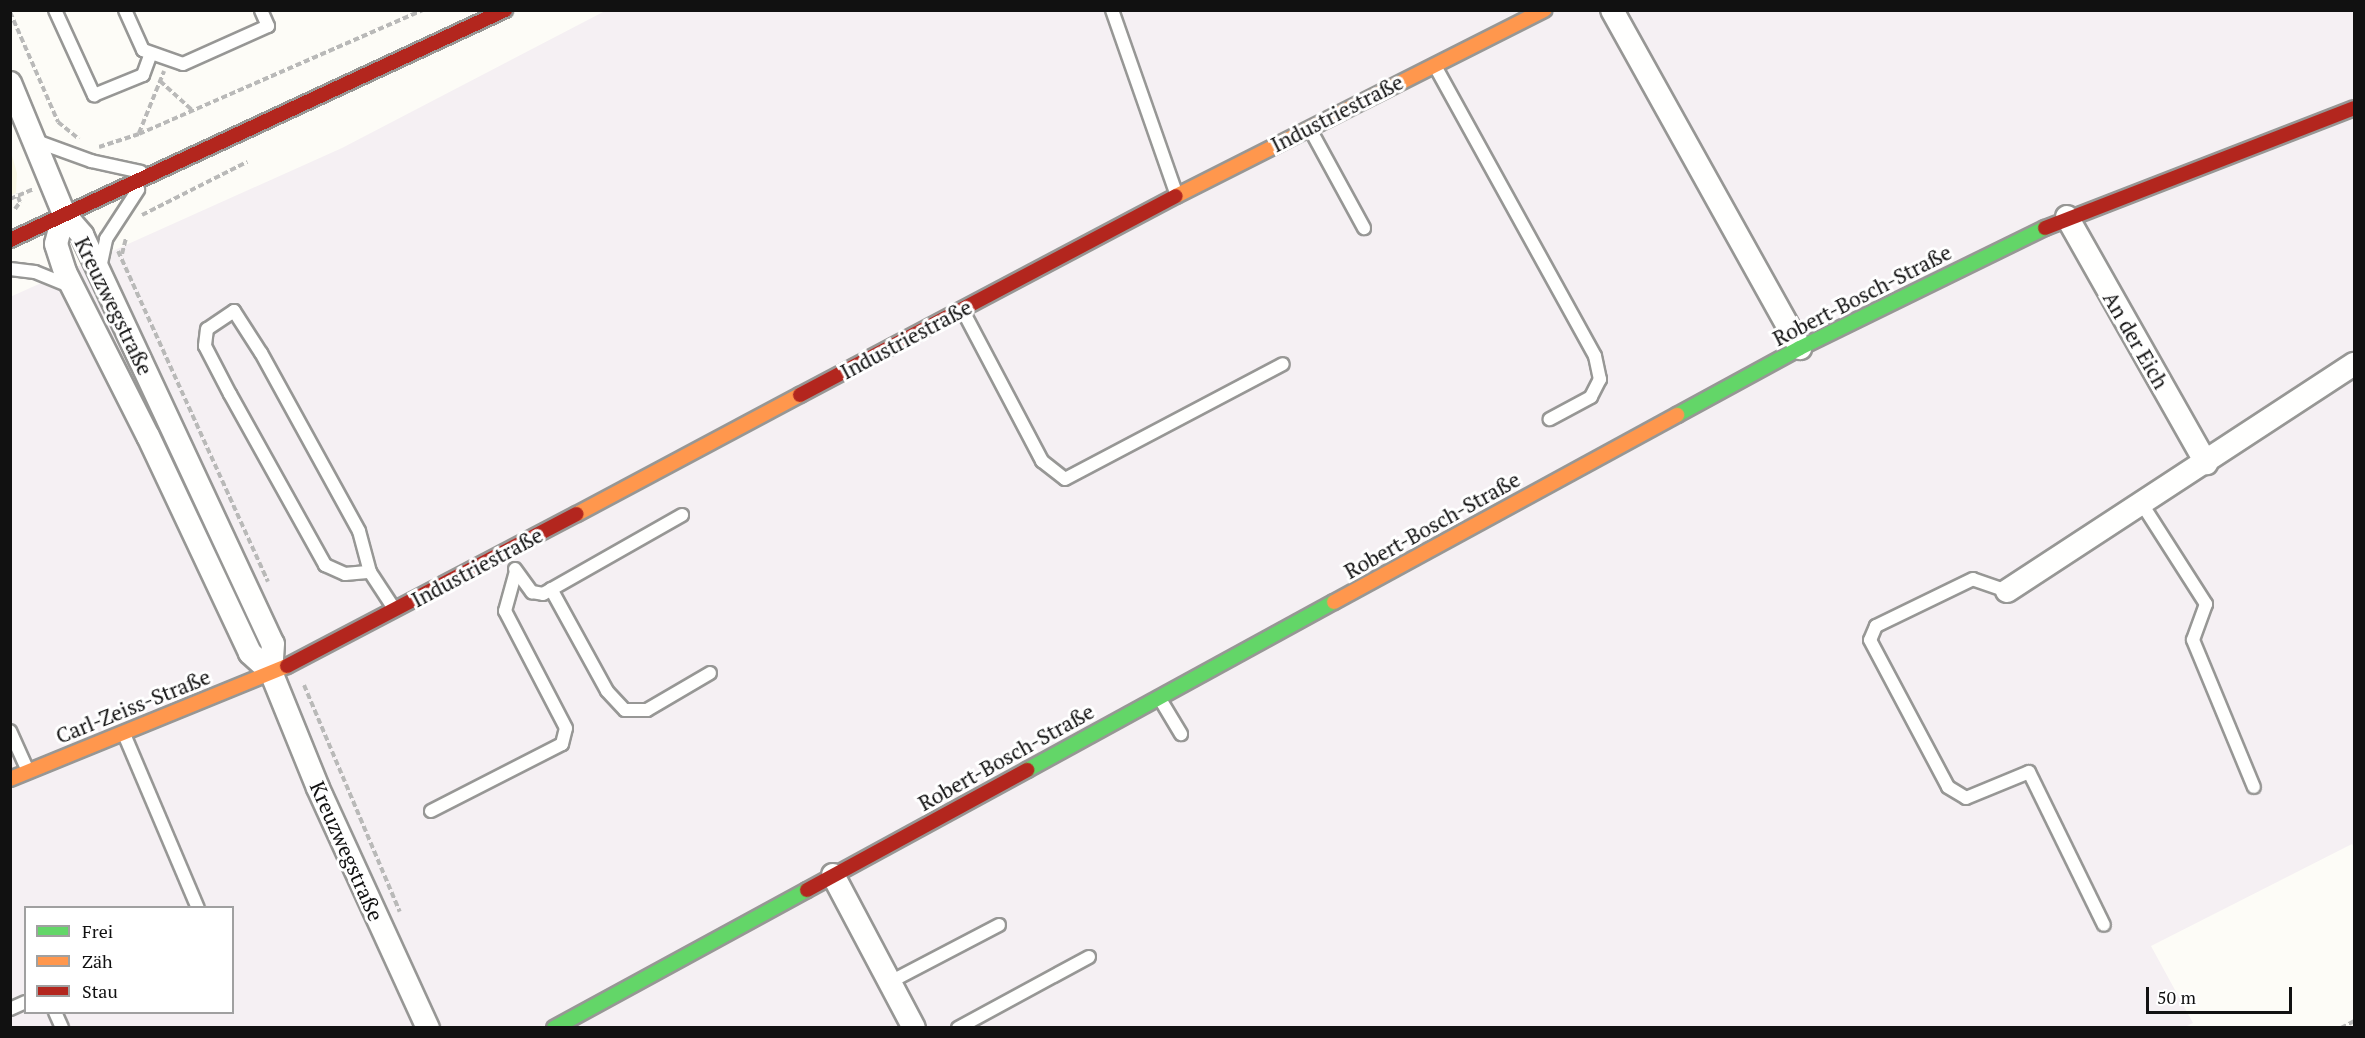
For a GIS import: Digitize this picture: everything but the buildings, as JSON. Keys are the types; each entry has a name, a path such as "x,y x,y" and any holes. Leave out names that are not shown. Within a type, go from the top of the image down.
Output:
{"street":[{"path":"10,240 505,10"},
{"name":"Industriestraße","path":"271,672 395,611 1309,126 1545,10"},
{"path":"1612,10 1800,348"},
{"path":"10,83 36,141 64,214"},
{"name":"Robert-Bosch-Straße","path":"554,1028 1800,348 2067,217 2355,108"},
{"name":"Kreuzwegstraße","path":"64,214 82,235 100,272 273,644 271,672"},
{"name":"Kreuzwegstraße","path":"64,214 58,254 250,653 271,672 323,798 428,1028"},
{"name":"An der Eich","path":"2067,217 2206,463"},
{"path":"2007,591 2355,364"},
{"name":"Carl-Zeiss-Straße","path":"10,779 271,672"},
{"path":"833,875 914,1028"}],"lane":[{"path":"55,10 94,95 143,75 151,52"},
{"path":"125,10 143,50 183,64 268,26 261,10"},
{"path":"1112,10 1177,195"},
{"path":"1506,10 1512,27"},
{"path":"1435,64 1595,356 1600,379 1591,397 1550,419"},
{"path":"1309,126 1364,228"},
{"path":"36,141 92,161 150,174 106,239 100,272"},
{"path":"10,269 35,272 75,289"},
{"path":"962,309 1042,461 1065,478 1283,363"},
{"path":"370,572 345,573 325,565 205,346 207,329 234,311 261,353 359,531 370,572 395,611"},
{"path":"2142,504 2206,603 2193,640 2254,787"},
{"path":"506,552 516,571 532,592 543,594 682,515"},
{"path":"431,811 562,744 566,728 505,611 516,571"},
{"path":"2007,591 1973,579 1876,626 1870,640 1948,788 1966,798 2029,772 2104,925"},
{"path":"551,589 607,691 625,710 647,710 710,673"},
{"path":"1159,698 1181,735"},
{"path":"10,731 28,772"},
{"path":"124,732 197,906"},
{"path":"890,982 999,925"},
{"path":"958,1028 1089,957"},
{"path":"10,1009 24,1003"},
{"path":"56,1014 62,1028"}],"path":[{"path":"10,12 58,122 87,145 98,147 139,134 423,10"},
{"path":"139,134 169,59"},
{"path":"160,81 192,110"},
{"path":"138,220 144,212 247,162"},
{"path":"10,214 20,202 17,194"},
{"path":"122,255 132,228"},
{"path":"2341,1028 2355,1021"}],"shaded area":[{"path":"605,11 2354,11 2354,848 2352,844 2151,946 2193,1023 2185,1027 11,1027 10,297 342,148"},
{"path":"11,152 17,173 16,193 11,195"}],"traffic: fast":[{"path":"1677,415 1800,348 2045,228"},
{"path":"1027,770 1334,602"},
{"path":"554,1028 807,890"}],"traffic: slow":[{"path":"1176,196 1545,10"},
{"path":"577,514 800,395"},
{"path":"1334,602 1677,415"},
{"path":"10,779 287,666"}],"traffic: jam":[{"path":"10,240 505,10"},
{"path":"2045,228 2354,108"},
{"path":"800,395 1176,196"},
{"path":"287,666 577,514"},
{"path":"807,890 1027,770"}]}
